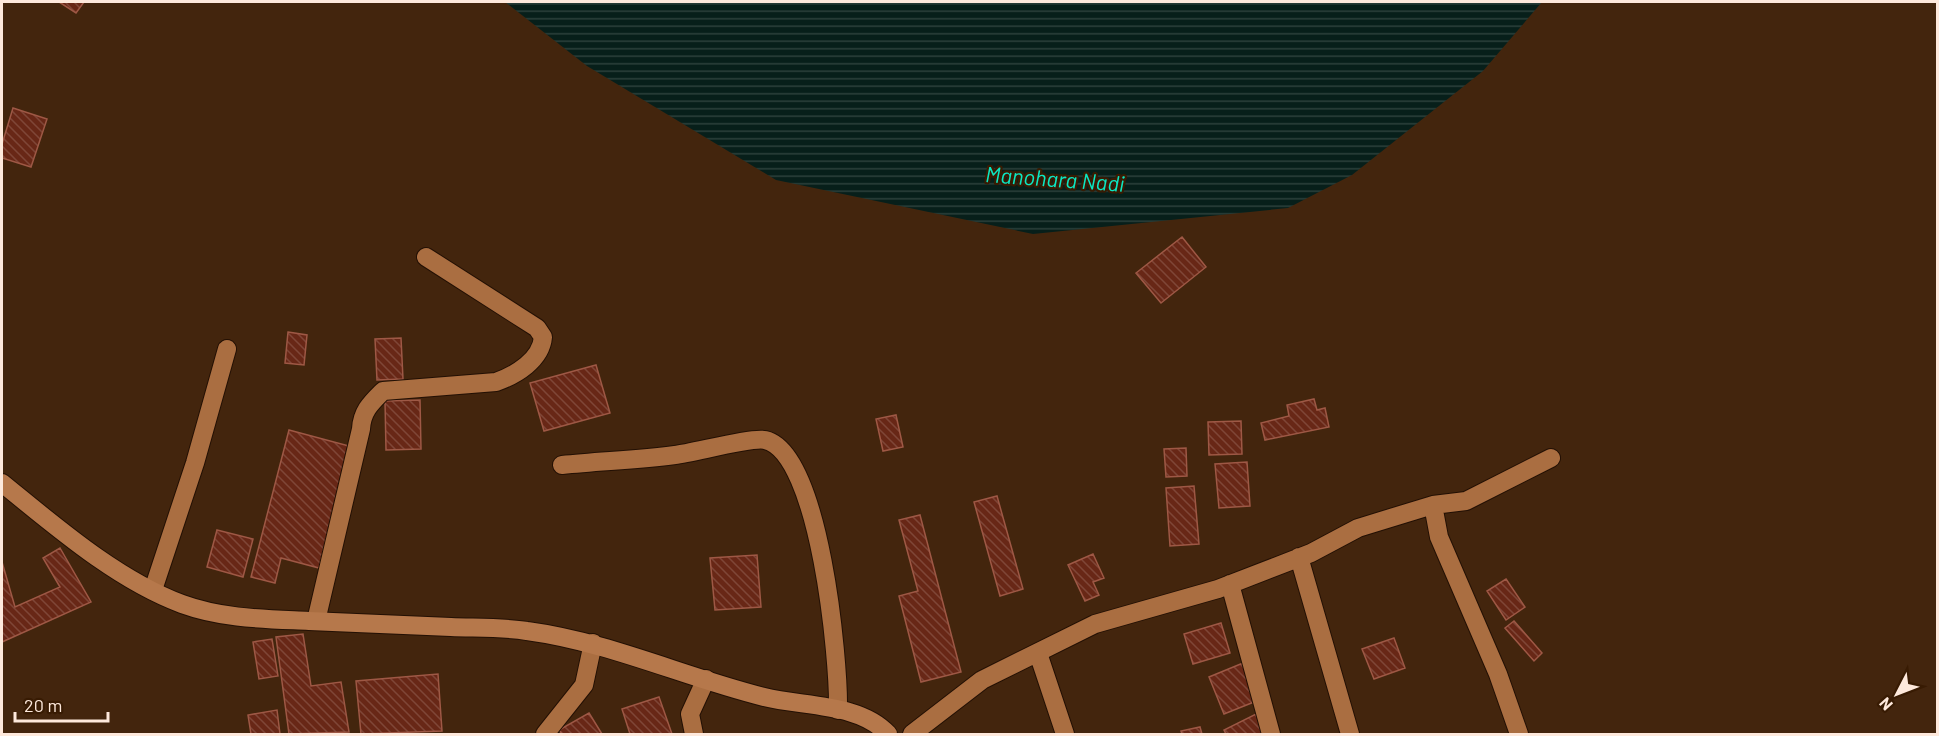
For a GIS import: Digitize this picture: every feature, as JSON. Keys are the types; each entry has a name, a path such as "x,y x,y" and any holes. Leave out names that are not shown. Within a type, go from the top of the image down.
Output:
{"street":[{"path":"315,621 361,429 361,416 372,402 383,391 496,382 512,376 542,347 543,337 537,328 426,257"},
{"path":"153,590 195,463 227,348"},
{"path":"562,465 675,455 763,439 779,446 789,457 800,478 816,526 838,676 838,710"},
{"path":"912,735 982,680 1095,624 1230,584 1299,557 1358,528 1433,505 1466,501 1551,459"},
{"path":"2,483 69,537 153,590 182,604 221,615 525,630 593,644 792,704 854,712 879,725 888,735"},
{"path":"1433,505 1439,537 1498,675 1520,735"},
{"path":"1299,557 1350,735"},
{"path":"1230,584 1271,735"},
{"path":"545,735 584,685 593,644"},
{"path":"1038,652 1065,735"},
{"path":"694,735 690,714 706,679"}],"water":[{"name":"Manohara Nadi","path":"505,2 1542,2 1483,71 1352,175 1288,208 1033,234 776,180 587,66"}],"building":[{"path":"59,2 84,2 76,13"},
{"path":"13,108 47,119 31,167 2,158 2,144"},
{"path":"1182,237 1206,267 1161,303 1136,273"},
{"path":"288,332 307,335 304,365 285,363"},
{"path":"401,338 403,379 377,380 375,339"},
{"path":"596,365 610,413 544,431 530,383"},
{"path":"1314,399 1317,410 1325,408 1329,427 1265,440 1261,423 1289,416 1287,405"},
{"path":"420,400 421,449 386,450 385,401"},
{"path":"896,415 903,447 883,451 876,419"},
{"path":"1241,421 1242,454 1209,455 1208,422"},
{"path":"289,430 349,446 319,568 281,558 275,583 251,577"},
{"path":"1186,448 1187,476 1166,477 1164,449"},
{"path":"1247,462 1250,506 1219,508 1215,464"},
{"path":"1194,486 1199,544 1170,546 1166,488"},
{"path":"997,496 1023,589 1000,596 974,502"},
{"path":"920,515 961,672 921,682 899,596 918,591 899,520"},
{"path":"217,530 253,539 243,577 207,567"},
{"path":"60,548 91,602 2,642 2,562 15,607 60,587 43,558"},
{"path":"1093,554 1104,578 1093,582 1099,595 1085,601 1068,565"},
{"path":"757,555 761,607 715,610 710,558"},
{"path":"1506,579 1525,607 1506,620 1487,591"},
{"path":"1514,621 1542,653 1534,661 1505,628"},
{"path":"1221,623 1230,653 1193,664 1184,634"},
{"path":"303,634 311,686 341,682 349,732 289,734 276,637"},
{"path":"1394,638 1405,668 1374,679 1362,649"},
{"path":"272,639 278,676 259,679 253,642"},
{"path":"1243,663 1259,700 1224,714 1209,677"},
{"path":"438,674 442,731 361,734 356,681"},
{"path":"659,697 672,734 630,734 622,709"},
{"path":"277,710 280,734 251,734 248,715"},
{"path":"1260,712 1266,734 1226,734 1224,730"},
{"path":"589,713 602,734 562,734 559,730"},
{"path":"1200,727 1202,734 1182,734 1181,731"}]}
